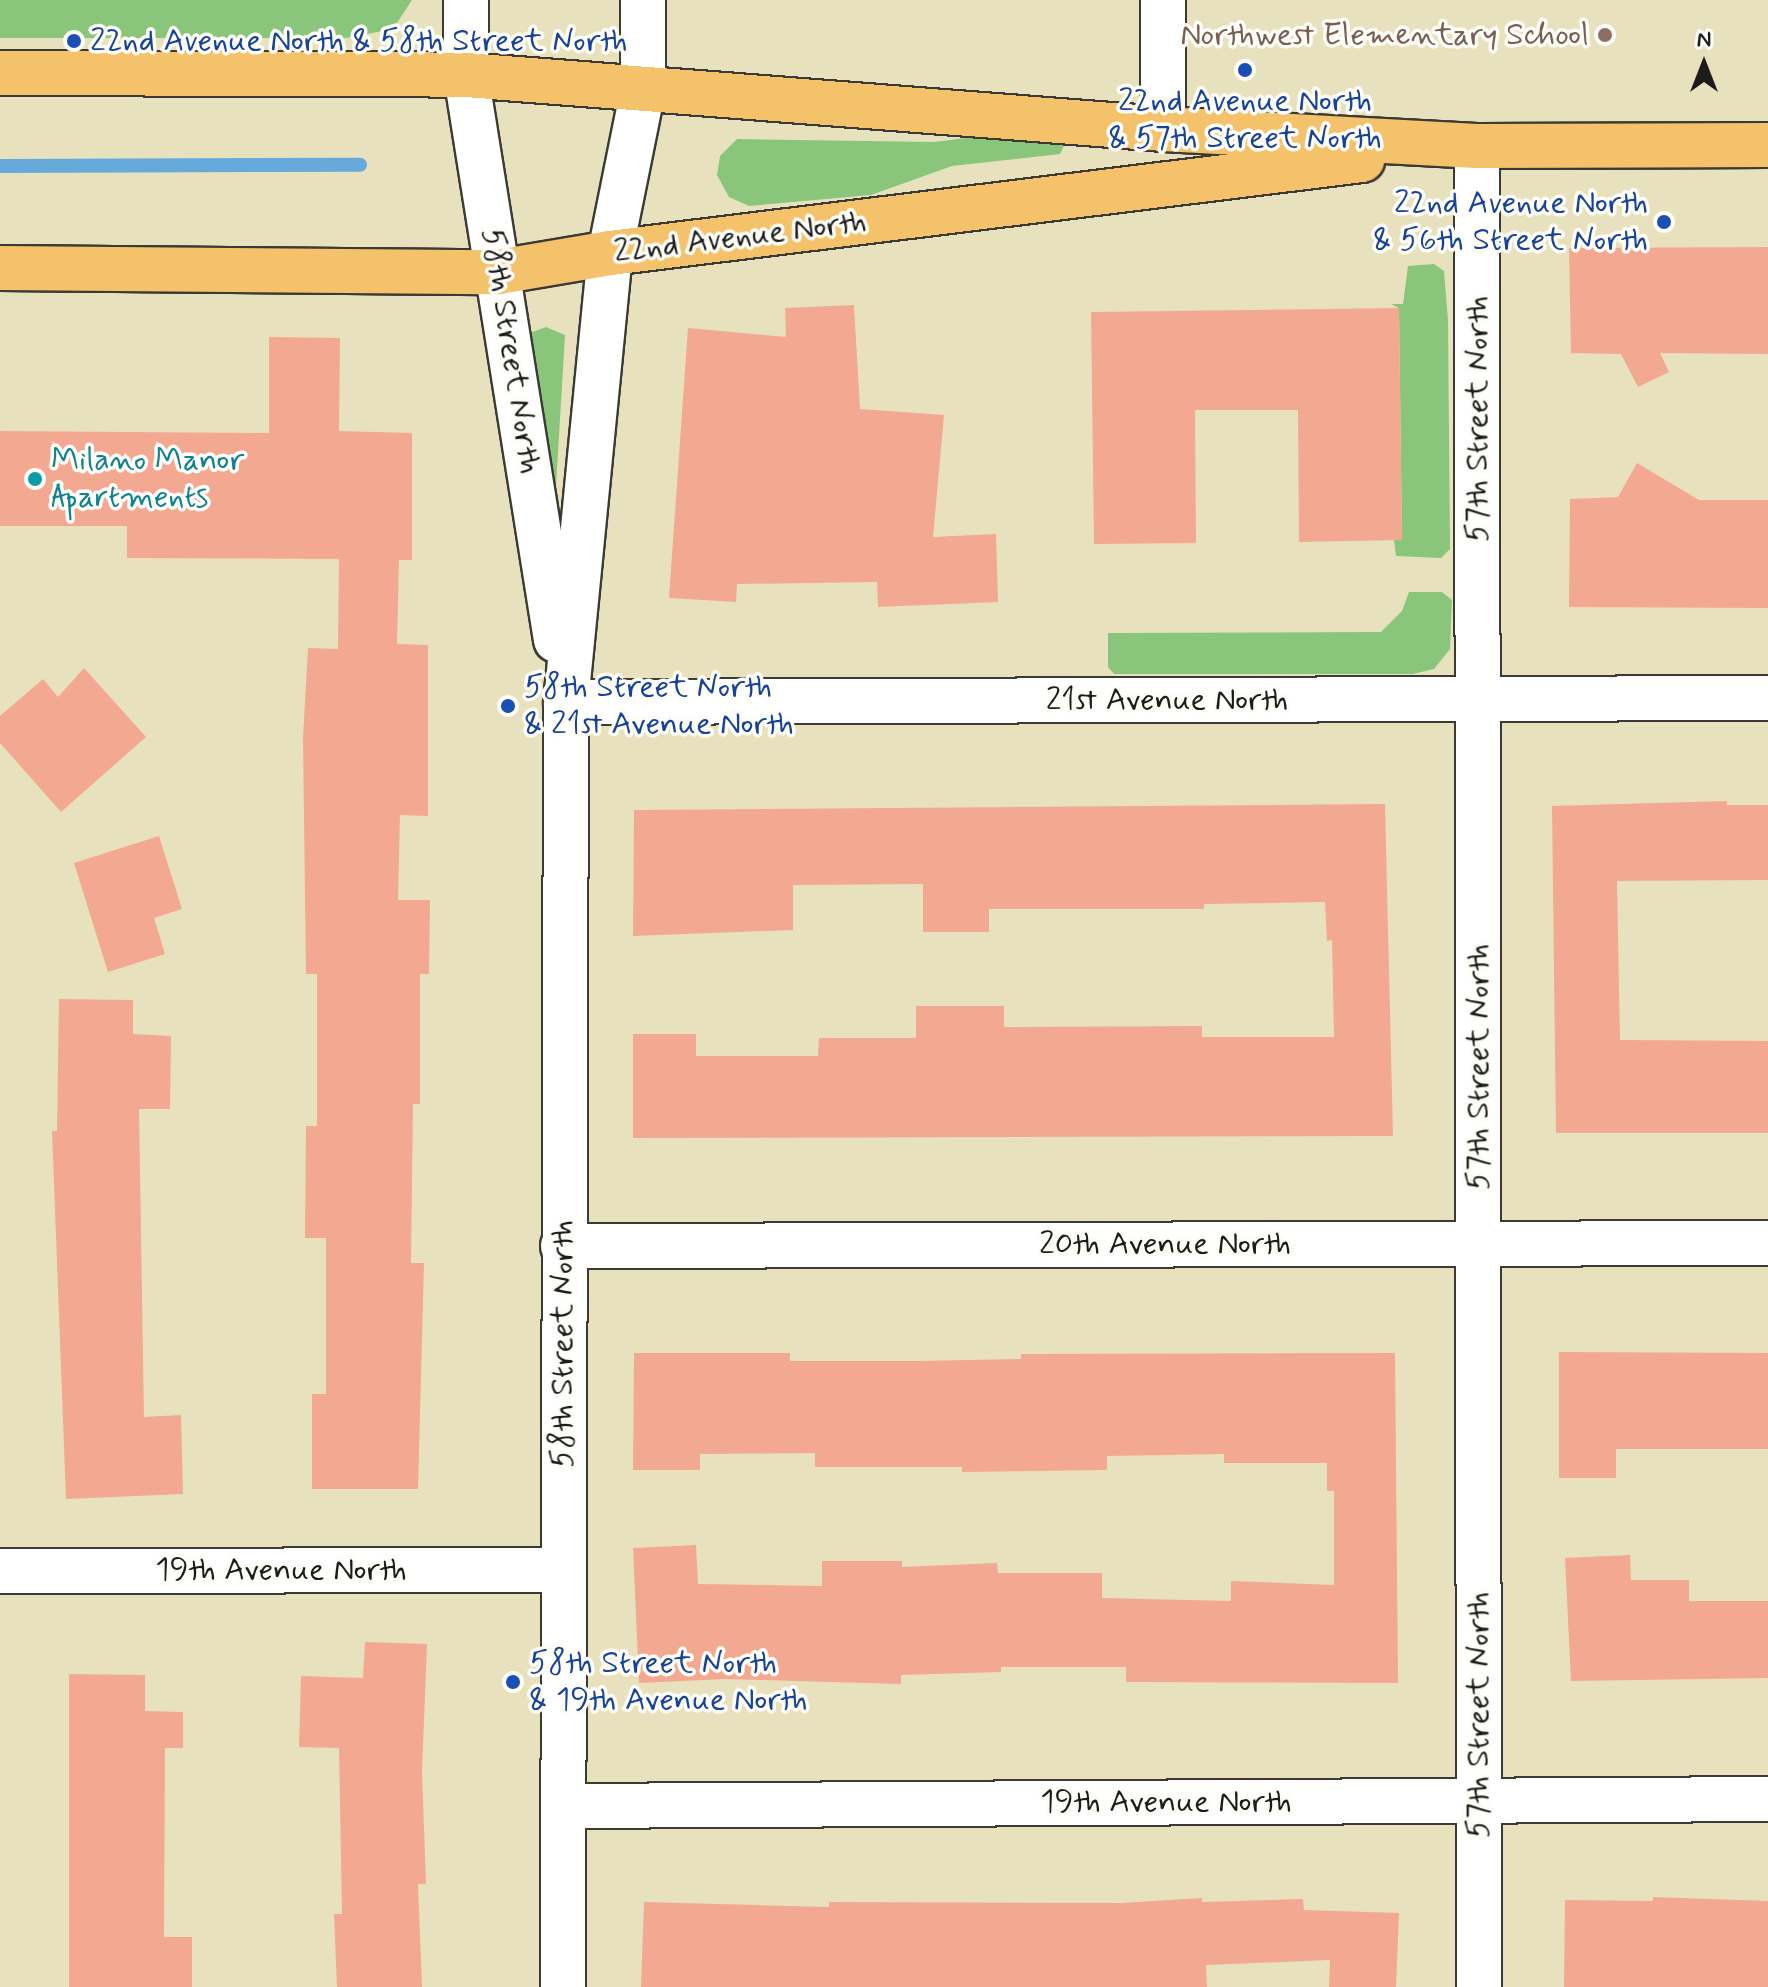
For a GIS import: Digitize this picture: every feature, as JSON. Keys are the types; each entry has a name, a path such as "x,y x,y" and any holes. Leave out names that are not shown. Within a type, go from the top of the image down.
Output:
{"main road":[{"name":"22nd Avenue North","path":"0,73 466,75 643,90 921,107 1163,129 1477,146 1768,145"},
{"name":"22nd Avenue North","path":"0,268 498,272 610,253 1477,146"}],"street":[{"name":"58th Street North","path":"466,0 466,75 566,702"},
{"name":"58th Street North","path":"563,1987 566,702 610,253 643,90 643,0"},
{"path":"1163,0 1163,129"},
{"name":"57th Street North","path":"1477,146 1479,1987"},
{"name":"21st Avenue North","path":"566,702 1768,698"},
{"name":"20th Avenue North","path":"563,1246 1768,1243"},
{"name":"19th Avenue North","path":"0,1571 563,1570"},
{"name":"19th Avenue North","path":"563,1806 1768,1799"}],"green space":[{"path":"0,0 412,0 393,29 346,38 0,38"},
{"path":"1049,128 1067,139 1060,154 952,166 871,195 749,206 729,197 717,175 720,156 737,139 934,142"},
{"path":"1434,264 1444,271 1448,320 1450,549 1441,558 1396,556 1394,540 1402,540 1399,308 1391,304 1403,304 1408,266"},
{"path":"546,327 565,335 554,520 527,334"},
{"path":"1409,592 1442,592 1452,600 1450,649 1434,669 1413,674 1114,674 1108,667 1108,633 1381,632 1402,611"}],"building":[{"path":"1768,247 1768,354 1660,353 1669,372 1638,387 1621,354 1571,353 1569,248"},
{"path":"854,305 860,409 944,415 933,537 996,534 998,602 878,607 877,582 737,584 736,602 669,598 688,328 786,337 785,308"},
{"path":"1399,308 1402,540 1299,542 1298,410 1195,410 1196,543 1094,544 1091,312"},
{"path":"269,337 340,338 339,431 412,433 412,560 399,560 397,644 428,645 428,816 400,815 398,900 430,900 429,974 420,974 420,1104 413,1104 411,1263 424,1263 418,1489 312,1489 312,1394 326,1394 326,1238 305,1238 306,1126 317,1126 317,974 306,974 303,738 308,648 338,649 339,559 127,558 127,526 0,526 0,431 269,433"},
{"path":"1637,463 1699,500 1768,500 1768,608 1569,607 1570,499 1618,497"},
{"path":"84,668 146,737 61,812 0,743 0,716 43,679 58,697"},
{"path":"1727,801 1727,805 1768,805 1768,880 1617,881 1620,1040 1768,1041 1768,1133 1556,1133 1552,806"},
{"path":"1385,804 1393,1136 633,1138 633,1034 696,1034 696,1056 818,1056 819,1038 916,1038 916,1006 1004,1006 1004,1027 1202,1026 1202,1037 1334,1037 1332,940 1327,941 1325,902 1204,904 1204,909 989,909 989,932 923,932 923,884 793,885 793,930 633,936 634,810"},
{"path":"159,836 182,909 154,918 165,954 108,972 74,863"},
{"path":"59,999 133,1000 133,1034 171,1036 170,1109 139,1109 144,1417 181,1415 183,1494 66,1499 52,1131 57,1131"},
{"path":"1559,1352 1768,1353 1768,1449 1616,1449 1616,1478 1559,1478"},
{"path":"634,1353 790,1353 790,1361 920,1361 1021,1359 1021,1354 1395,1353 1398,1683 1126,1682 1126,1667 1001,1667 1001,1672 901,1675 901,1684 725,1679 639,1683 633,1548 696,1545 698,1584 822,1586 822,1561 902,1561 902,1567 997,1563 998,1573 1102,1573 1102,1598 1231,1601 1231,1581 1334,1585 1334,1491 1327,1491 1327,1463 1224,1463 1224,1454 1107,1456 1107,1470 962,1472 962,1467 815,1467 815,1453 700,1454 700,1470 633,1470"},
{"path":"1630,1555 1631,1580 1689,1580 1689,1601 1768,1601 1768,1678 1571,1681 1565,1558"},
{"path":"365,1642 427,1644 422,1771 426,1884 418,1884 422,1987 337,1987 334,1914 342,1914 339,1748 299,1747 301,1676 363,1678"},
{"path":"69,1674 145,1675 145,1711 183,1712 183,1748 165,1748 164,1937 192,1937 192,1987 69,1987"},
{"path":"1653,1897 1768,1901 1768,1987 1564,1987 1565,1900 1653,1901"},
{"path":"1202,1898 1202,1902 1303,1899 1304,1910 1399,1913 1396,1987 1329,1987 1330,1960 1206,1965 1207,1987 641,1987 644,1902 829,1907 829,1902 1121,1903"}],"waterway":[{"path":"0,166 360,165"}],"place":[{"name":"Northwest Elementary School","path":"1605,35"},
{"name":"22nd Avenue North & 58th Street North","path":"74,41"},
{"name":"22nd Avenue North & 57th Street North","path":"1245,70"},
{"name":"22nd Avenue North & 56th Street North","path":"1664,222"},
{"name":"Milano Manor Apartments","path":"35,479"},
{"name":"58th Street North & 21st Avenue North","path":"508,706"},
{"name":"58th Street North & 19th Avenue North","path":"513,1682"}]}
